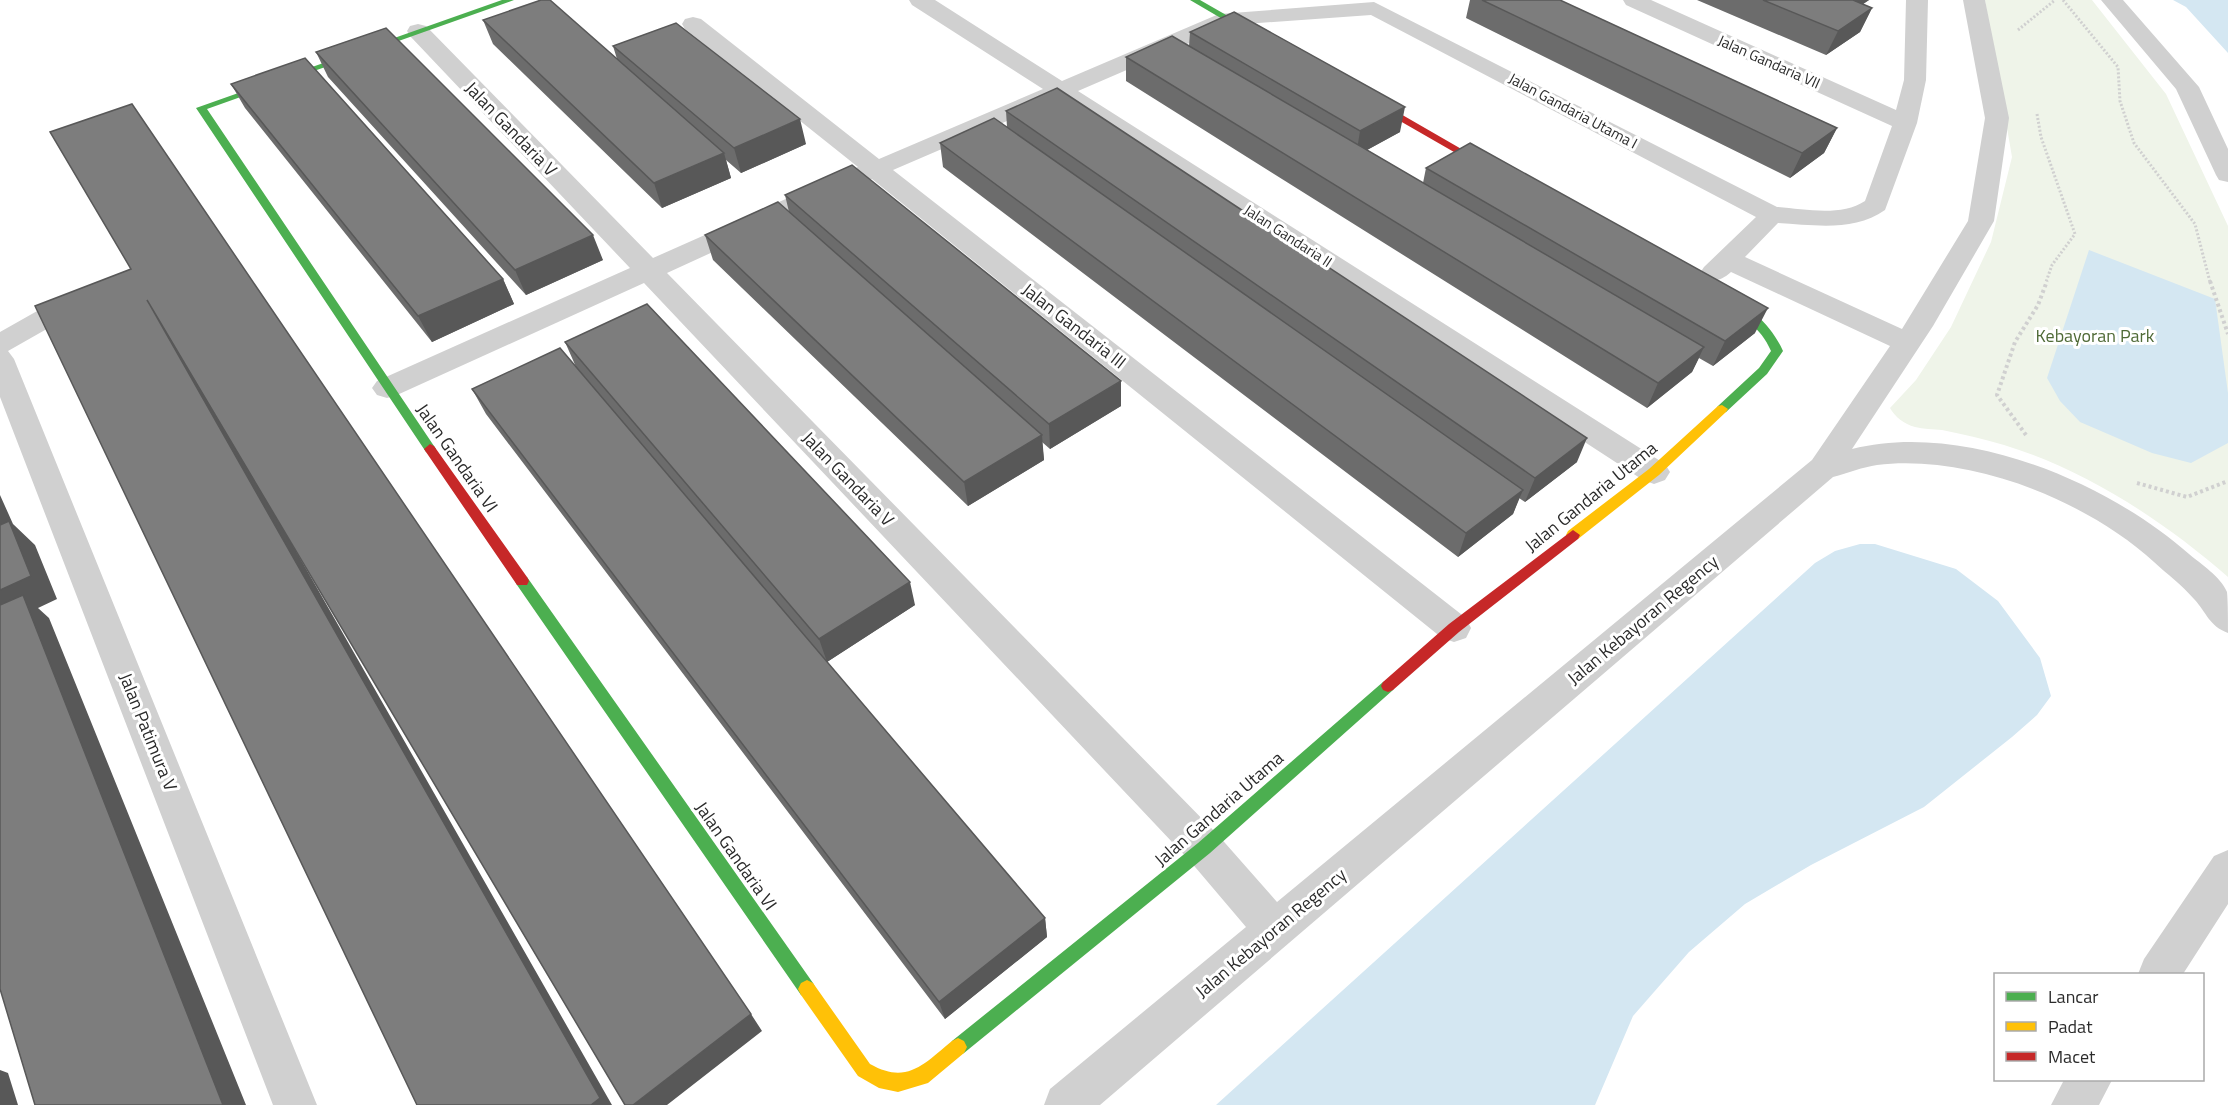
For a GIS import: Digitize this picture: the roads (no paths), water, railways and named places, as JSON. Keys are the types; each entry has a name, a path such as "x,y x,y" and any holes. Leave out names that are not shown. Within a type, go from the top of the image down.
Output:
{"street":[{"name":"Jalan Gandaria VI","path":"510,0 201,108 387,388 864,1070 887,1082"},
{"name":"Jalan Gandaria II","path":"920,0 1654,472"},
{"path":"1194,0 1279,48"},
{"name":"Jalan Gandaria VII","path":"1634,0 1905,123"},
{"path":"1705,290 1734,254 1772,215 1854,216 1868,213 1876,205 1905,123 1915,80 1917,0"},
{"name":"Jalan Kebayoran Regency","path":"1066,1105 1823,468 1913,334 1981,221 1997,118 1974,0"},
{"path":"2112,0 2187,87 2228,175"},
{"path":"387,388 875,169 1227,19 1377,4"},
{"name":"Jalan Gandaria Utama I","path":"1377,4 1772,215"},
{"name":"Jalan Gandaria III","path":"693,24 1454,628"},
{"name":"Jalan Gandaria V","path":"418,31 647,272 1204,848 1275,930"},
{"path":"1351,89 1515,182"},
{"path":"1734,254 1913,334"},
{"path":"0,344 98,288"},
{"name":"Jalan Gandaria Utama","path":"887,1082 905,1083 922,1077 1204,848 1454,628 1654,472 1763,371 1777,351 1774,339 1753,318 1705,290"},
{"name":"Jalan Patimura V","path":"0,359 295,1105"},
{"path":"1823,468 1877,454 1941,454 2010,468 2082,497 2149,538 2206,589 2228,619"},
{"path":"2160,973 2228,869"},
{"path":"2073,1105 2089,1081"}],"water":[{"path":"2173,0 2228,0 2228,53 2186,7"},
{"path":"2089,250 2215,299 2228,393 2228,443 2191,463 2152,453 2080,422 2060,401 2047,378"},
{"path":"1860,544 1875,544 1956,569 1998,601 2040,658 2051,696 2037,715 2012,737 1924,807 1811,865 1745,904 1689,952 1633,1016 1595,1105 1216,1105 1815,563 1835,551"}],"park label":[{"name":"Kebayoran Park","path":"2095,336"}]}
